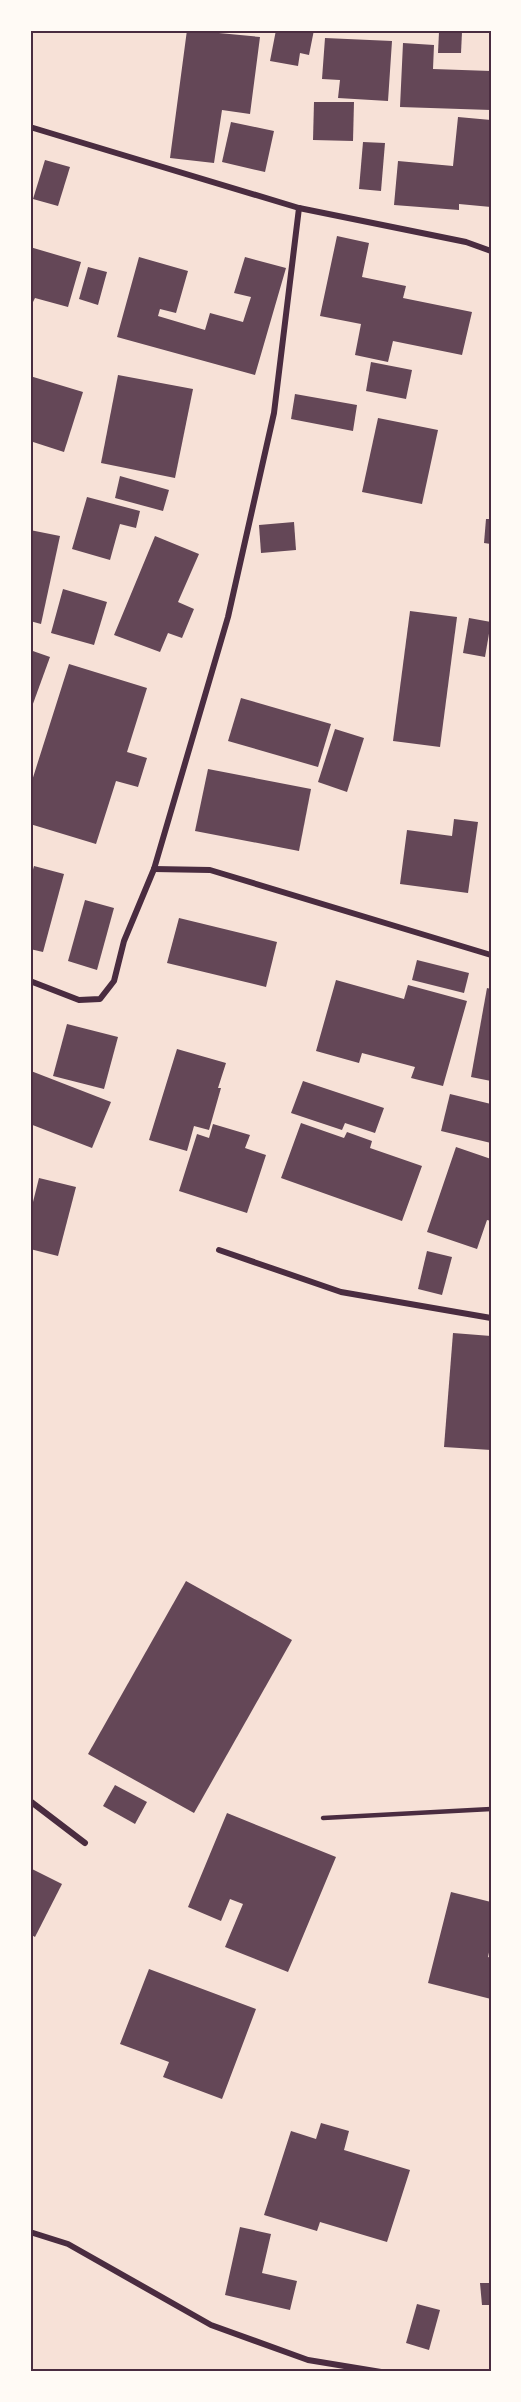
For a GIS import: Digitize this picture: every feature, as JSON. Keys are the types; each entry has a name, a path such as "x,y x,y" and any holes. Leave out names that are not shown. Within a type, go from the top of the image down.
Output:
{"street":[{"path":"30,127 299,208 466,242 491,251"},
{"path":"30,981 79,999 100,999 114,981 124,941 154,869 228,617 274,412 299,208"},
{"path":"154,869 210,870 491,955"},
{"path":"219,1250 341,1292 491,1318"},
{"path":"30,1801 85,1843"},
{"path":"30,2232 68,2244 212,2325 308,2360 381,2372"}],"lane":[{"path":"322,1818 491,1809"}],"building":[{"path":"187,30 260,37 250,114 222,110 214,163 170,158"},
{"path":"276,30 314,30 309,55 300,53 298,66 270,61"},
{"path":"439,32 462,32 461,53 438,53"},
{"path":"325,38 392,41 388,101 338,98 340,80 322,79"},
{"path":"403,43 434,45 433,69 491,71 491,110 400,107"},
{"path":"314,102 354,102 353,141 313,140"},
{"path":"458,117 491,120 491,207 459,204 459,210 394,205 398,161 453,166"},
{"path":"231,122 274,131 265,172 222,162"},
{"path":"363,142 385,143 381,191 359,189"},
{"path":"45,160 70,167 58,206 33,199"},
{"path":"337,236 369,243 362,277 406,286 403,298 472,312 462,355 393,341 388,362 355,355 361,324 320,316"},
{"path":"30,247 81,262 68,307 35,298 33,302 30,302"},
{"path":"139,257 188,271 176,313 160,309 158,316 205,330 210,313 243,322 251,297 234,293 245,257 286,268 255,375 117,337"},
{"path":"88,267 107,272 98,305 79,299"},
{"path":"371,362 412,370 406,399 366,391"},
{"path":"118,375 193,389 175,478 101,463"},
{"path":"30,376 83,392 64,452 30,441"},
{"path":"295,394 357,405 353,431 291,419"},
{"path":"378,418 438,430 422,504 362,492"},
{"path":"120,476 169,490 163,511 115,498"},
{"path":"87,497 140,511 136,528 120,524 110,560 72,549"},
{"path":"486,519 491,519 491,544 484,543"},
{"path":"294,522 296,550 261,553 259,525"},
{"path":"30,530 60,536 41,624 30,621"},
{"path":"155,536 199,554 178,602 194,609 182,638 168,633 160,652 114,635"},
{"path":"63,589 107,602 94,645 51,633"},
{"path":"410,611 457,617 440,747 393,741"},
{"path":"469,618 491,622 485,657 463,653"},
{"path":"30,650 50,657 30,712"},
{"path":"69,664 147,688 127,752 147,758 138,787 116,781 96,844 30,824 30,787"},
{"path":"241,698 331,724 318,767 228,741"},
{"path":"335,729 364,738 347,792 318,782"},
{"path":"208,769 311,789 299,851 195,831"},
{"path":"454,819 478,822 468,893 400,884 407,830 452,836"},
{"path":"34,866 64,874 43,952 30,949 30,880"},
{"path":"85,900 114,908 97,970 68,961"},
{"path":"179,918 277,942 266,987 167,963"},
{"path":"417,960 469,973 464,993 412,980"},
{"path":"336,980 404,999 408,985 467,1001 443,1086 411,1078 415,1067 362,1053 359,1063 316,1051"},
{"path":"487,988 491,989 491,1081 471,1077"},
{"path":"67,1024 118,1037 104,1089 53,1076"},
{"path":"177,1049 226,1063 209,1130 194,1126 187,1151 149,1140"},
{"path":"31,1071 111,1102 92,1148 30,1124"},
{"path":"303,1081 384,1108 375,1133 345,1123 342,1130 291,1113"},
{"path":"450,1094 491,1104 491,1143 441,1131"},
{"path":"301,1123 344,1138 347,1132 372,1141 370,1148 422,1166 402,1221 281,1178"},
{"path":"213,1124 250,1135 245,1148 266,1155 247,1213 179,1191 197,1134 209,1138"},
{"path":"456,1147 491,1159 491,1221 487,1220 477,1249 427,1232"},
{"path":"39,1178 76,1187 58,1256 30,1249 30,1214"},
{"path":"427,1251 452,1257 442,1295 418,1289"},
{"path":"453,1333 491,1336 491,1450 444,1447"},
{"path":"186,1581 292,1640 194,1813 88,1754"},
{"path":"115,1785 147,1802 135,1824 103,1806"},
{"path":"227,1813 336,1857 288,1972 225,1947 243,1904 230,1899 221,1921 188,1907"},
{"path":"30,1868 62,1884 35,1937 30,1934"},
{"path":"451,1892 491,1902 491,1943 488,1957 491,1958 491,1999 428,1983"},
{"path":"149,1969 256,2009 222,2099 163,2077 169,2062 120,2044"},
{"path":"321,2123 349,2131 344,2150 410,2170 387,2242 320,2222 317,2231 264,2215 291,2131 316,2139"},
{"path":"240,2227 271,2234 262,2273 297,2281 290,2310 225,2295"},
{"path":"480,2283 491,2283 491,2305 482,2305"},
{"path":"417,2304 440,2310 429,2350 406,2343"}]}
